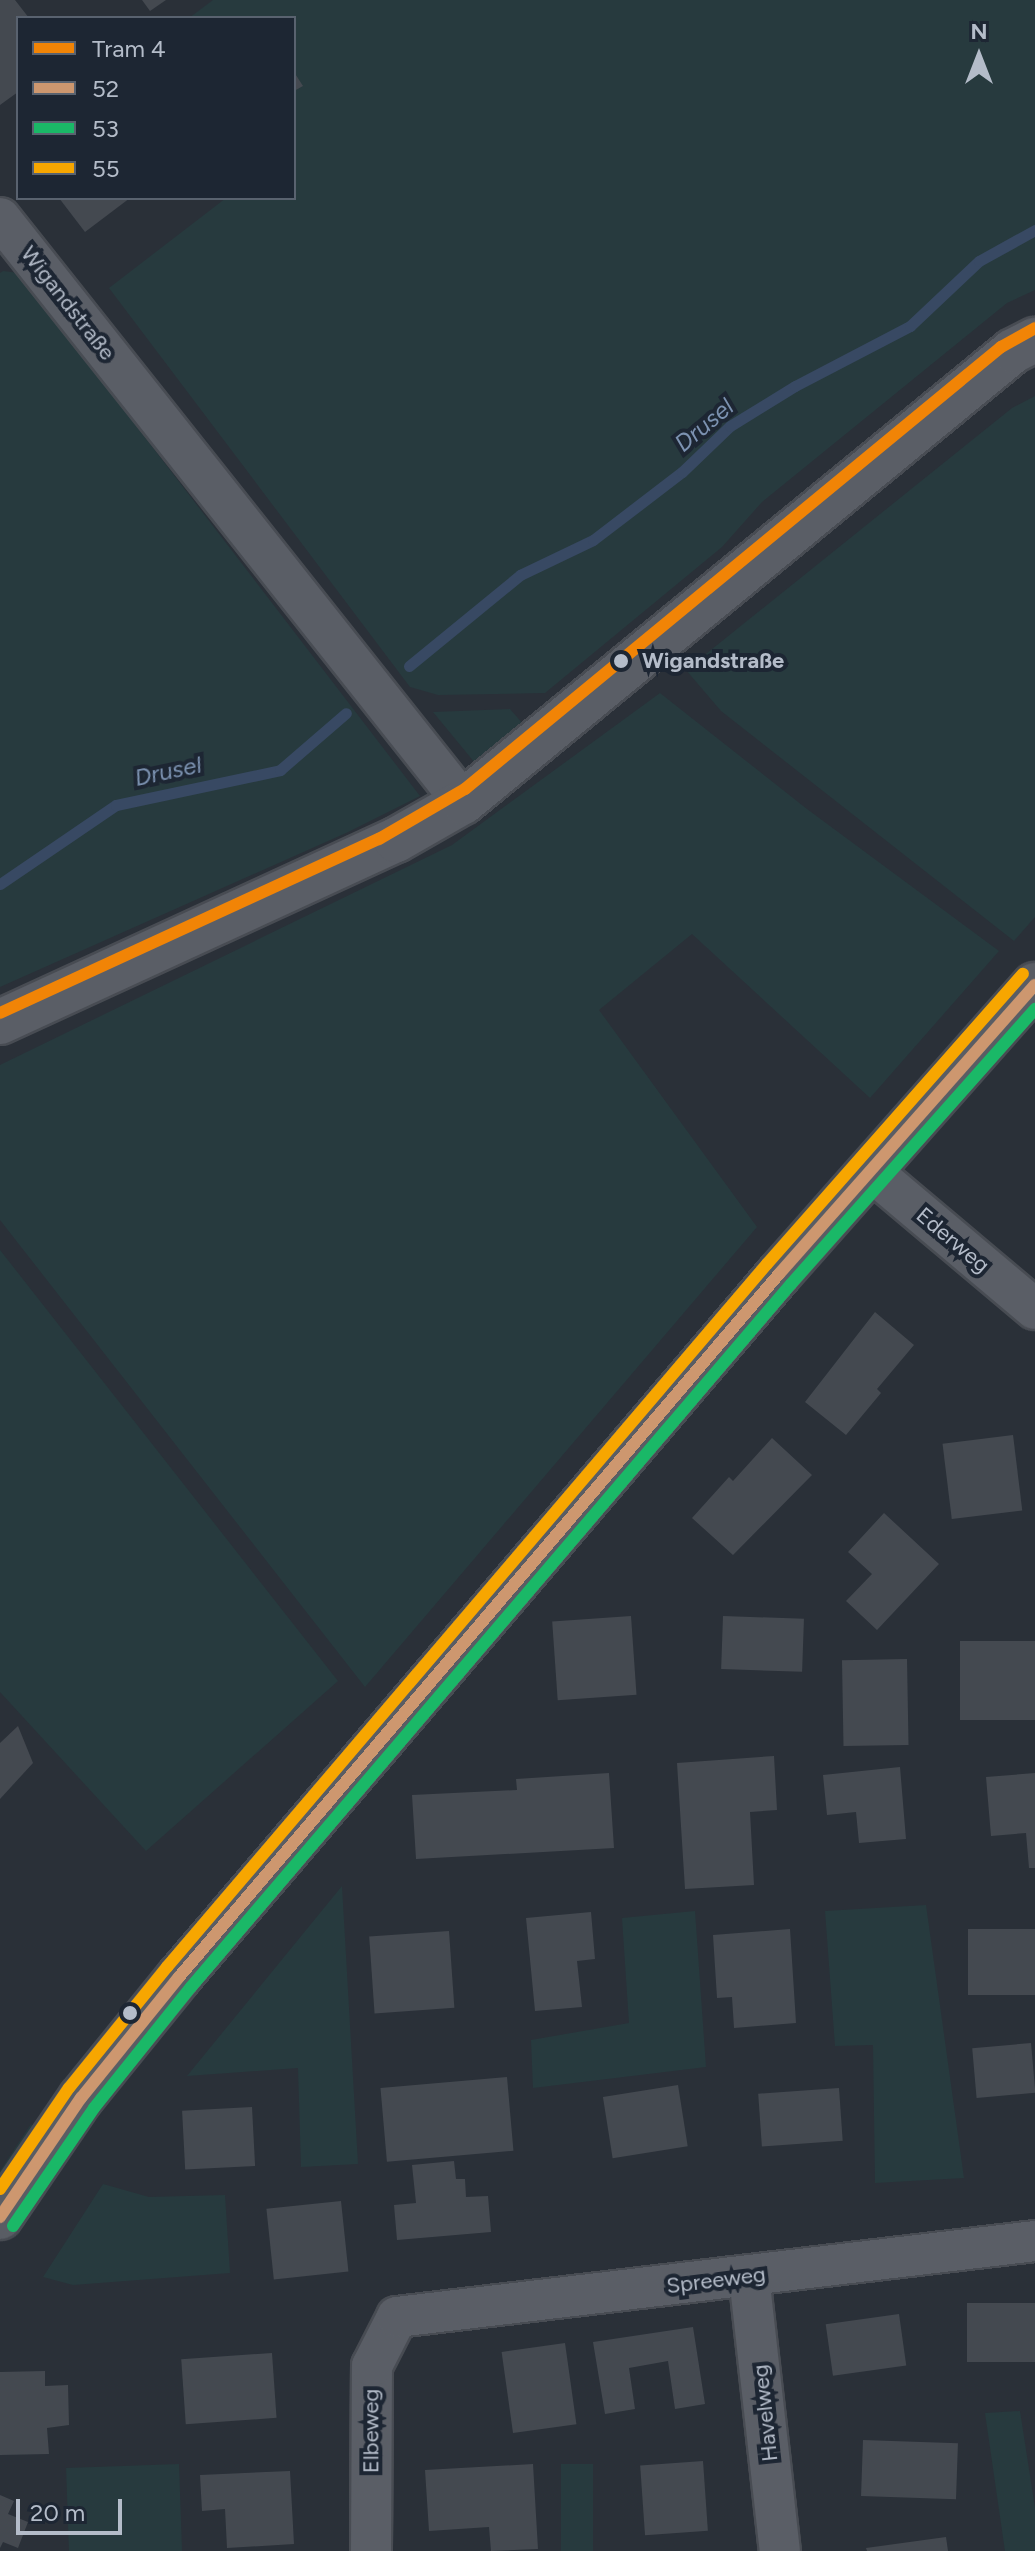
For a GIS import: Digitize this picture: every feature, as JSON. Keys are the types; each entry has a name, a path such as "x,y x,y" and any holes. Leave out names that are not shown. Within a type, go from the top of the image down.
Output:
{"main road":[{"path":"0,2217 81,2098 169,1989 748,1310 1035,985"}],"street":[{"name":"Wigandstraße","path":"5,232 463,802"},
{"path":"0,1022 396,840 463,802 1013,351 1035,340"},
{"name":"Ederweg","path":"871,1171 1035,1309"},
{"name":"Spreeweg","path":"397,2317 1035,2241"},
{"name":"Havelweg","path":"749,2276 780,2551"},
{"name":"Elbeweg","path":"371,2551 372,2366 397,2317"}],"green space":[{"path":"213,0 1035,0 1035,290 1007,303 762,502 722,547 545,693 438,695 410,687 109,288 223,200 296,200 296,16 192,16"},
{"path":"0,273 19,273 420,796 346,833 0,987"},
{"path":"1035,396 1035,917 1014,941 721,711 686,670 1012,408"},
{"path":"660,693 807,809 999,951 870,1098 692,934 599,1010 757,1227 365,1687 0,1220 0,1065 452,845"},
{"path":"510,709 524,725 475,763 433,712"},
{"path":"0,1250 338,1681 146,1851 0,1692"},
{"path":"342,1886 358,2164 301,2167 298,2068 187,2076"},
{"path":"926,1905 964,2178 875,2183 873,2045 835,2046 825,1911"},
{"path":"695,1911 706,2067 533,2088 531,2040 629,2023 622,1918"},
{"path":"31,2124 39,2131 0,2189 0,2171"},
{"path":"103,2184 149,2197 225,2195 230,2273 73,2285 43,2277"},
{"path":"1020,2411 1035,2508 1035,2551 1005,2551 985,2413"},
{"path":"179,2464 182,2551 69,2551 66,2468"},
{"path":"561,2464 593,2464 593,2551 561,2551"}],"building":[{"path":"0,0 15,0 27,16 16,16 16,93 0,105"},
{"path":"142,0 166,0 150,11"},
{"path":"296,75 303,86 296,90"},
{"path":"61,200 127,200 85,232"},
{"path":"875,1312 914,1345 877,1389 881,1393 846,1435 805,1402"},
{"path":"1013,1435 1022,1510 952,1519 943,1444"},
{"path":"772,1438 812,1475 733,1555 692,1518 729,1477 733,1481"},
{"path":"884,1513 939,1564 877,1630 846,1601 872,1574 848,1552"},
{"path":"631,1616 637,1695 558,1700 552,1622"},
{"path":"723,1616 804,1619 802,1672 721,1669"},
{"path":"960,1641 1035,1641 1035,1720 960,1720"},
{"path":"907,1659 909,1745 844,1746 842,1660"},
{"path":"18,1726 33,1763 0,1799 0,1743"},
{"path":"774,1756 777,1810 750,1812 754,1885 685,1889 677,1763"},
{"path":"900,1767 906,1839 859,1843 856,1812 827,1815 823,1775"},
{"path":"609,1773 614,1848 416,1859 412,1795 517,1790 516,1779"},
{"path":"1035,1773 1035,1868 1029,1868 1026,1833 991,1836 986,1777"},
{"path":"591,1912 595,1959 577,1961 582,2007 535,2011 526,1918"},
{"path":"790,1929 796,2023 734,2028 732,1997 717,1998 713,1935"},
{"path":"968,1929 1035,1929 1035,1995 968,1995"},
{"path":"449,1931 454,2008 375,2013 369,1937"},
{"path":"1031,2043 1035,2093 977,2098 972,2048"},
{"path":"507,2077 513,2151 387,2162 380,2088"},
{"path":"678,2085 688,2146 613,2158 603,2097"},
{"path":"839,2088 843,2141 762,2147 758,2094"},
{"path":"252,2107 255,2166 185,2170 182,2111"},
{"path":"454,2161 456,2179 465,2179 466,2197 488,2196 491,2232 397,2240 394,2205 416,2203 412,2165"},
{"path":"341,2201 348,2272 274,2279 266,2209"},
{"path":"967,2303 1035,2303 1035,2362 967,2362"},
{"path":"899,2314 906,2365 833,2376 826,2324"},
{"path":"693,2327 705,2404 675,2409 668,2361 629,2368 635,2409 605,2414 593,2342"},
{"path":"565,2343 576,2424 513,2433 502,2352"},
{"path":"272,2353 277,2418 186,2424 181,2359"},
{"path":"45,2371 45,2386 68,2385 69,2425 47,2428 49,2454 0,2455 0,2372"},
{"path":"863,2440 958,2443 956,2499 861,2496"},
{"path":"703,2461 708,2531 645,2535 640,2465"},
{"path":"533,2464 538,2549 491,2551 489,2527 429,2531 425,2470"},
{"path":"290,2471 294,2544 227,2548 225,2509 202,2511 200,2475"},
{"path":"0,2495 14,2501 8,2514 28,2522 18,2548 3,2542 0,2548"},
{"path":"946,2537 948,2551 867,2551 866,2548"}],"waterway":[{"name":"Drusel","path":"409,666 520,575 593,540 682,472 730,426 795,386 910,326 979,261 1035,230"},
{"name":"Drusel","path":"0,884 116,805 280,770 346,713"}],"tram line":[{"name":"4","path":"0,1013 379,839 465,789 1001,347 1035,328"}],"transit line":[{"name":"55","path":"0,2189 69,2088 167,1967 767,1264 1023,974"},
{"name":"52","path":"0,2217 81,2098 179,1977 779,1274 1035,985"},
{"name":"53","path":"13,2226 94,2108 191,1987 791,1284 1035,1009"}],"place":[{"name":"Wigandstraße","path":"621,661"}]}
